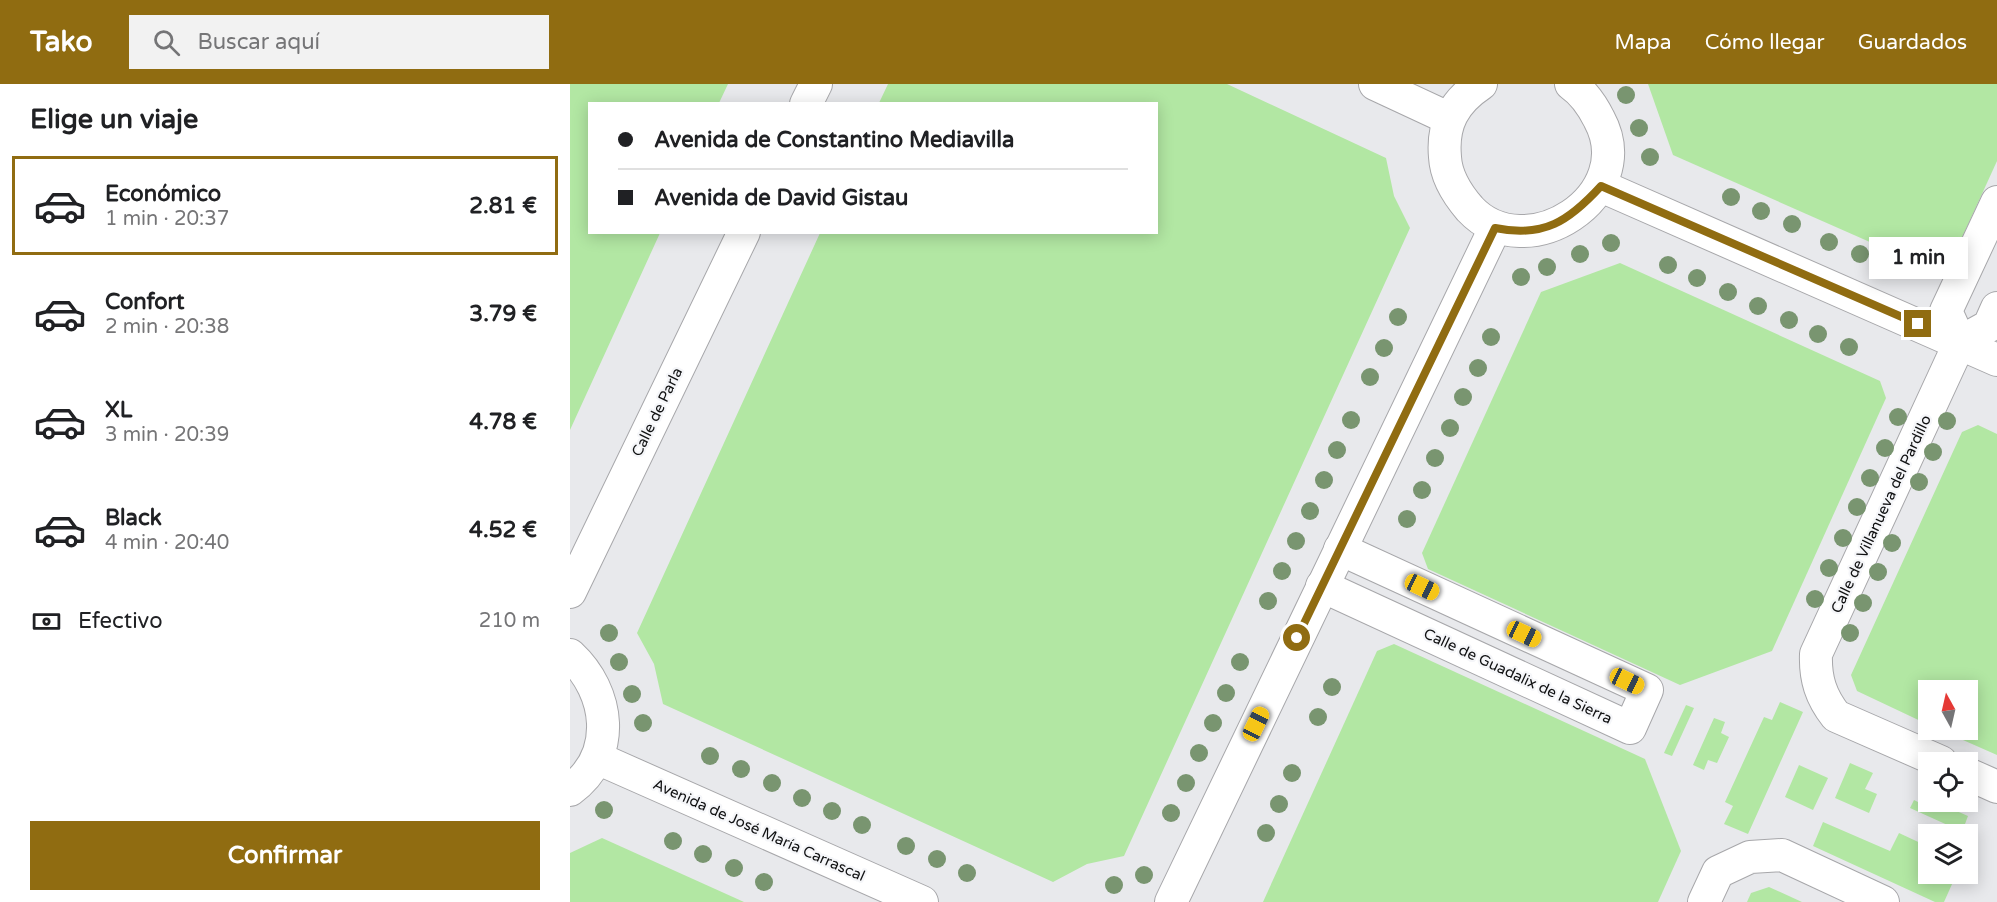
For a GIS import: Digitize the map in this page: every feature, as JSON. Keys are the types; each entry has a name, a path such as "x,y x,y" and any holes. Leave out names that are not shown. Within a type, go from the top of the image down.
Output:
{"street":[{"path":"807,102 816,84"},
{"path":"1375,84 1448,118"},
{"path":"1481,84 1463,97 1448,118 1444,141 1446,170 1462,199 1480,219 1495,228 1516,232 1551,226 1577,213 1601,186 1610,161 1605,129 1591,104 1571,84"},
{"path":"1601,186 1997,360"},
{"path":"1960,342 1946,311 1997,201"},
{"path":"1171,902 1495,228"},
{"name":"Calle de Parla","path":"570,592 743,234"},
{"path":"1960,342 1989,326 1997,308"},
{"name":"Calle de Villanueva del Pardillo","path":"1918,752 1836,716 1819,688 1815,672 1816,654 1960,342"},
{"name":"Calle de Guadalix de la Sierra","path":"1322,586 1630,728 1647,690 1340,549"},
{"path":"570,655 590,676 602,702 604,731 597,758 580,782 570,790"},
{"name":"Avenida de José María Carrascal","path":"597,758 922,902"},
{"path":"1978,778 1997,787"},
{"path":"1704,902 1718,872 1750,857 1782,855 1883,902"}],"green space":[{"path":"570,84 728,84 719,102 588,102 588,234 660,234 570,430"},
{"path":"888,84 1227,84 1386,158 1394,196 1410,228 1124,856 1087,864 1053,882 663,704 654,664 637,633 820,234 1158,234 1158,102 879,102"},
{"path":"1648,84 1997,84 1997,161 1950,264 1931,269 1673,155"},
{"path":"1620,263 1880,381 1886,398 1772,651 1680,685 1428,569 1422,553 1541,292"},
{"path":"1978,425 1997,434 1997,755 1963,740 1978,740 1978,680 1918,680 1918,720 1857,691 1851,675 1962,432"},
{"path":"1394,644 1645,759 1681,851 1658,902 1263,902 1377,651"},
{"path":"1780,702 1803,712 1748,834 1724,824 1733,806 1725,802 1764,717 1772,720"},
{"path":"1686,705 1694,708 1672,756 1664,753"},
{"path":"1714,718 1725,722 1721,733 1729,737 1717,763 1708,760 1704,770 1693,765"},
{"path":"1850,763 1873,773 1865,789 1877,794 1869,813 1835,798"},
{"path":"1799,765 1828,778 1813,810 1785,797"},
{"path":"1914,800 1918,802 1918,812 1910,808"},
{"path":"1919,812 1959,812 1968,816 1965,824 1945,824"},
{"path":"1823,822 1890,851 1899,833 1918,842 1918,884 1952,884 1944,902 1935,902 1813,846"},
{"path":"602,838 744,902 570,902 570,853"},
{"path":"1769,887 1802,902 1747,902 1751,893"}],"route":[{"path":"1297,638 1495,228 1516,232 1551,226 1577,213 1601,186 1918,324"}]}
